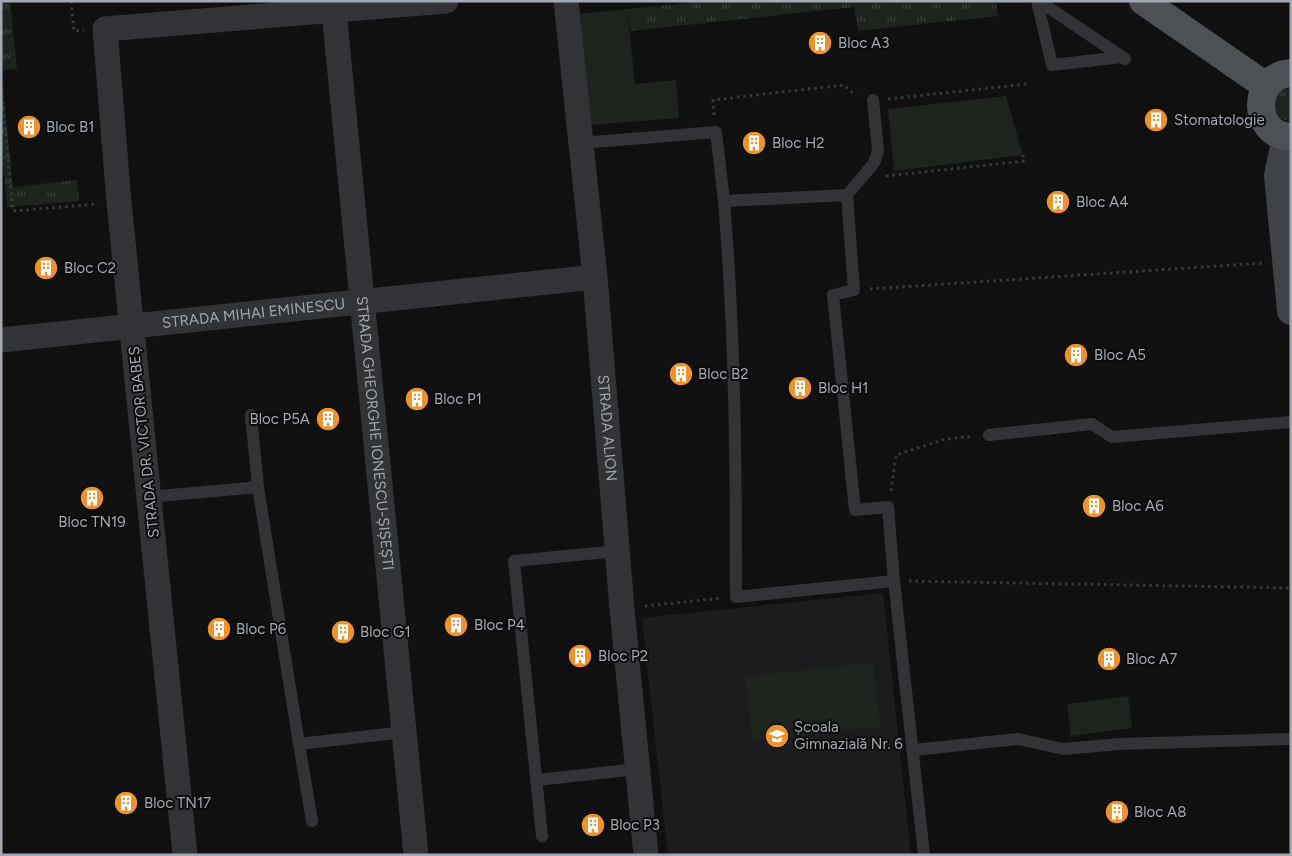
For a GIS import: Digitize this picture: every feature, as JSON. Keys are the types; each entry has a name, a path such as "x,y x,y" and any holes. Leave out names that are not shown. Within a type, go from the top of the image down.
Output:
{"main road":[{"path":"1143,1 1266,86"},
{"path":"1288,137 1271,130 1262,117 1260,101 1266,86 1274,78 1291,73"}],"street":[{"path":"333,6 446,1"},
{"name":"STRADA ALION","path":"566,1 595,277 622,609 646,855"},
{"name":"STRADA DR. VICTOR BABEȘ","path":"185,855 118,202 105,29 333,6"},
{"name":"STRADA GHEORGHE IONESCU-ȘIȘEȘTI","path":"333,6 416,855"},
{"path":"1288,137 1278,176 1291,311"},
{"name":"STRADA MIHAI EMINESCU","path":"1,340 595,277"}],"lane":[{"path":"1038,1 1125,58 1052,65 1038,1"},
{"path":"873,100 878,151 874,163 847,195 854,290 833,295 855,510 888,506 894,581 924,855"},
{"path":"581,142 716,132 724,201 730,287 736,482 736,597 894,581"},
{"path":"724,201 847,195"},
{"path":"251,415 258,486 312,821"},
{"path":"989,435 1092,424 1112,438 1291,422"},
{"path":"149,497 258,486"},
{"path":"542,836 514,562 617,551"},
{"path":"299,744 404,732"},
{"path":"914,750 1018,739 1063,749 1119,744 1291,739"},
{"path":"536,780 638,769"}],"path":[{"path":"1,82 13,211 118,202"},
{"path":"860,179 1024,160 1023,155"},
{"path":"854,290 1286,262"},
{"path":"888,506 896,455 945,439 989,435"},
{"path":"894,581 1291,588"},
{"path":"622,609 736,597"}],"shaded area":[{"name":"Școala Gimnazială Nr. 6","path":"883,593 911,855 668,855 642,618"}],"green space":[{"path":"1,1 10,1 17,68 1,71"},
{"path":"712,1 996,1 998,16 858,31 854,7 630,31 627,9"},
{"path":"627,9 635,84 676,80 679,118 591,125 580,14"},
{"path":"1,71 13,187 77,180 79,201 7,207 1,142"},
{"path":"1291,87 1290,122 1278,115 1275,104 1279,94"},
{"path":"1006,96 1023,155 894,171 888,109"},
{"path":"873,663 880,727 752,740 745,676"},
{"path":"1128,696 1132,728 1071,736 1067,704"}],"place":[{"name":"Bloc A3","path":"820,43"},
{"name":"Stomatologie","path":"1156,120"},
{"name":"Bloc B1","path":"29,127"},
{"name":"Bloc H2","path":"754,143"},
{"name":"Bloc A4","path":"1058,202"},
{"name":"Bloc C2","path":"46,268"},
{"name":"Bloc A5","path":"1076,355"},
{"name":"Bloc B2","path":"681,374"},
{"name":"Bloc H1","path":"800,388"},
{"name":"Bloc P1","path":"417,399"},
{"name":"Bloc P5A","path":"328,419"},
{"name":"Bloc TN19","path":"92,498"},
{"name":"Bloc A6","path":"1094,506"},
{"name":"Bloc P4","path":"456,625"},
{"name":"Bloc P6","path":"219,629"},
{"name":"Bloc G1","path":"343,632"},
{"name":"Bloc P2","path":"580,656"},
{"name":"Bloc A7","path":"1109,659"},
{"name":"Școala Gimnazială Nr. 6","path":"777,736"},
{"name":"Bloc TN17","path":"126,803"},
{"name":"Bloc A8","path":"1117,812"},
{"name":"Bloc P3","path":"593,825"}]}
